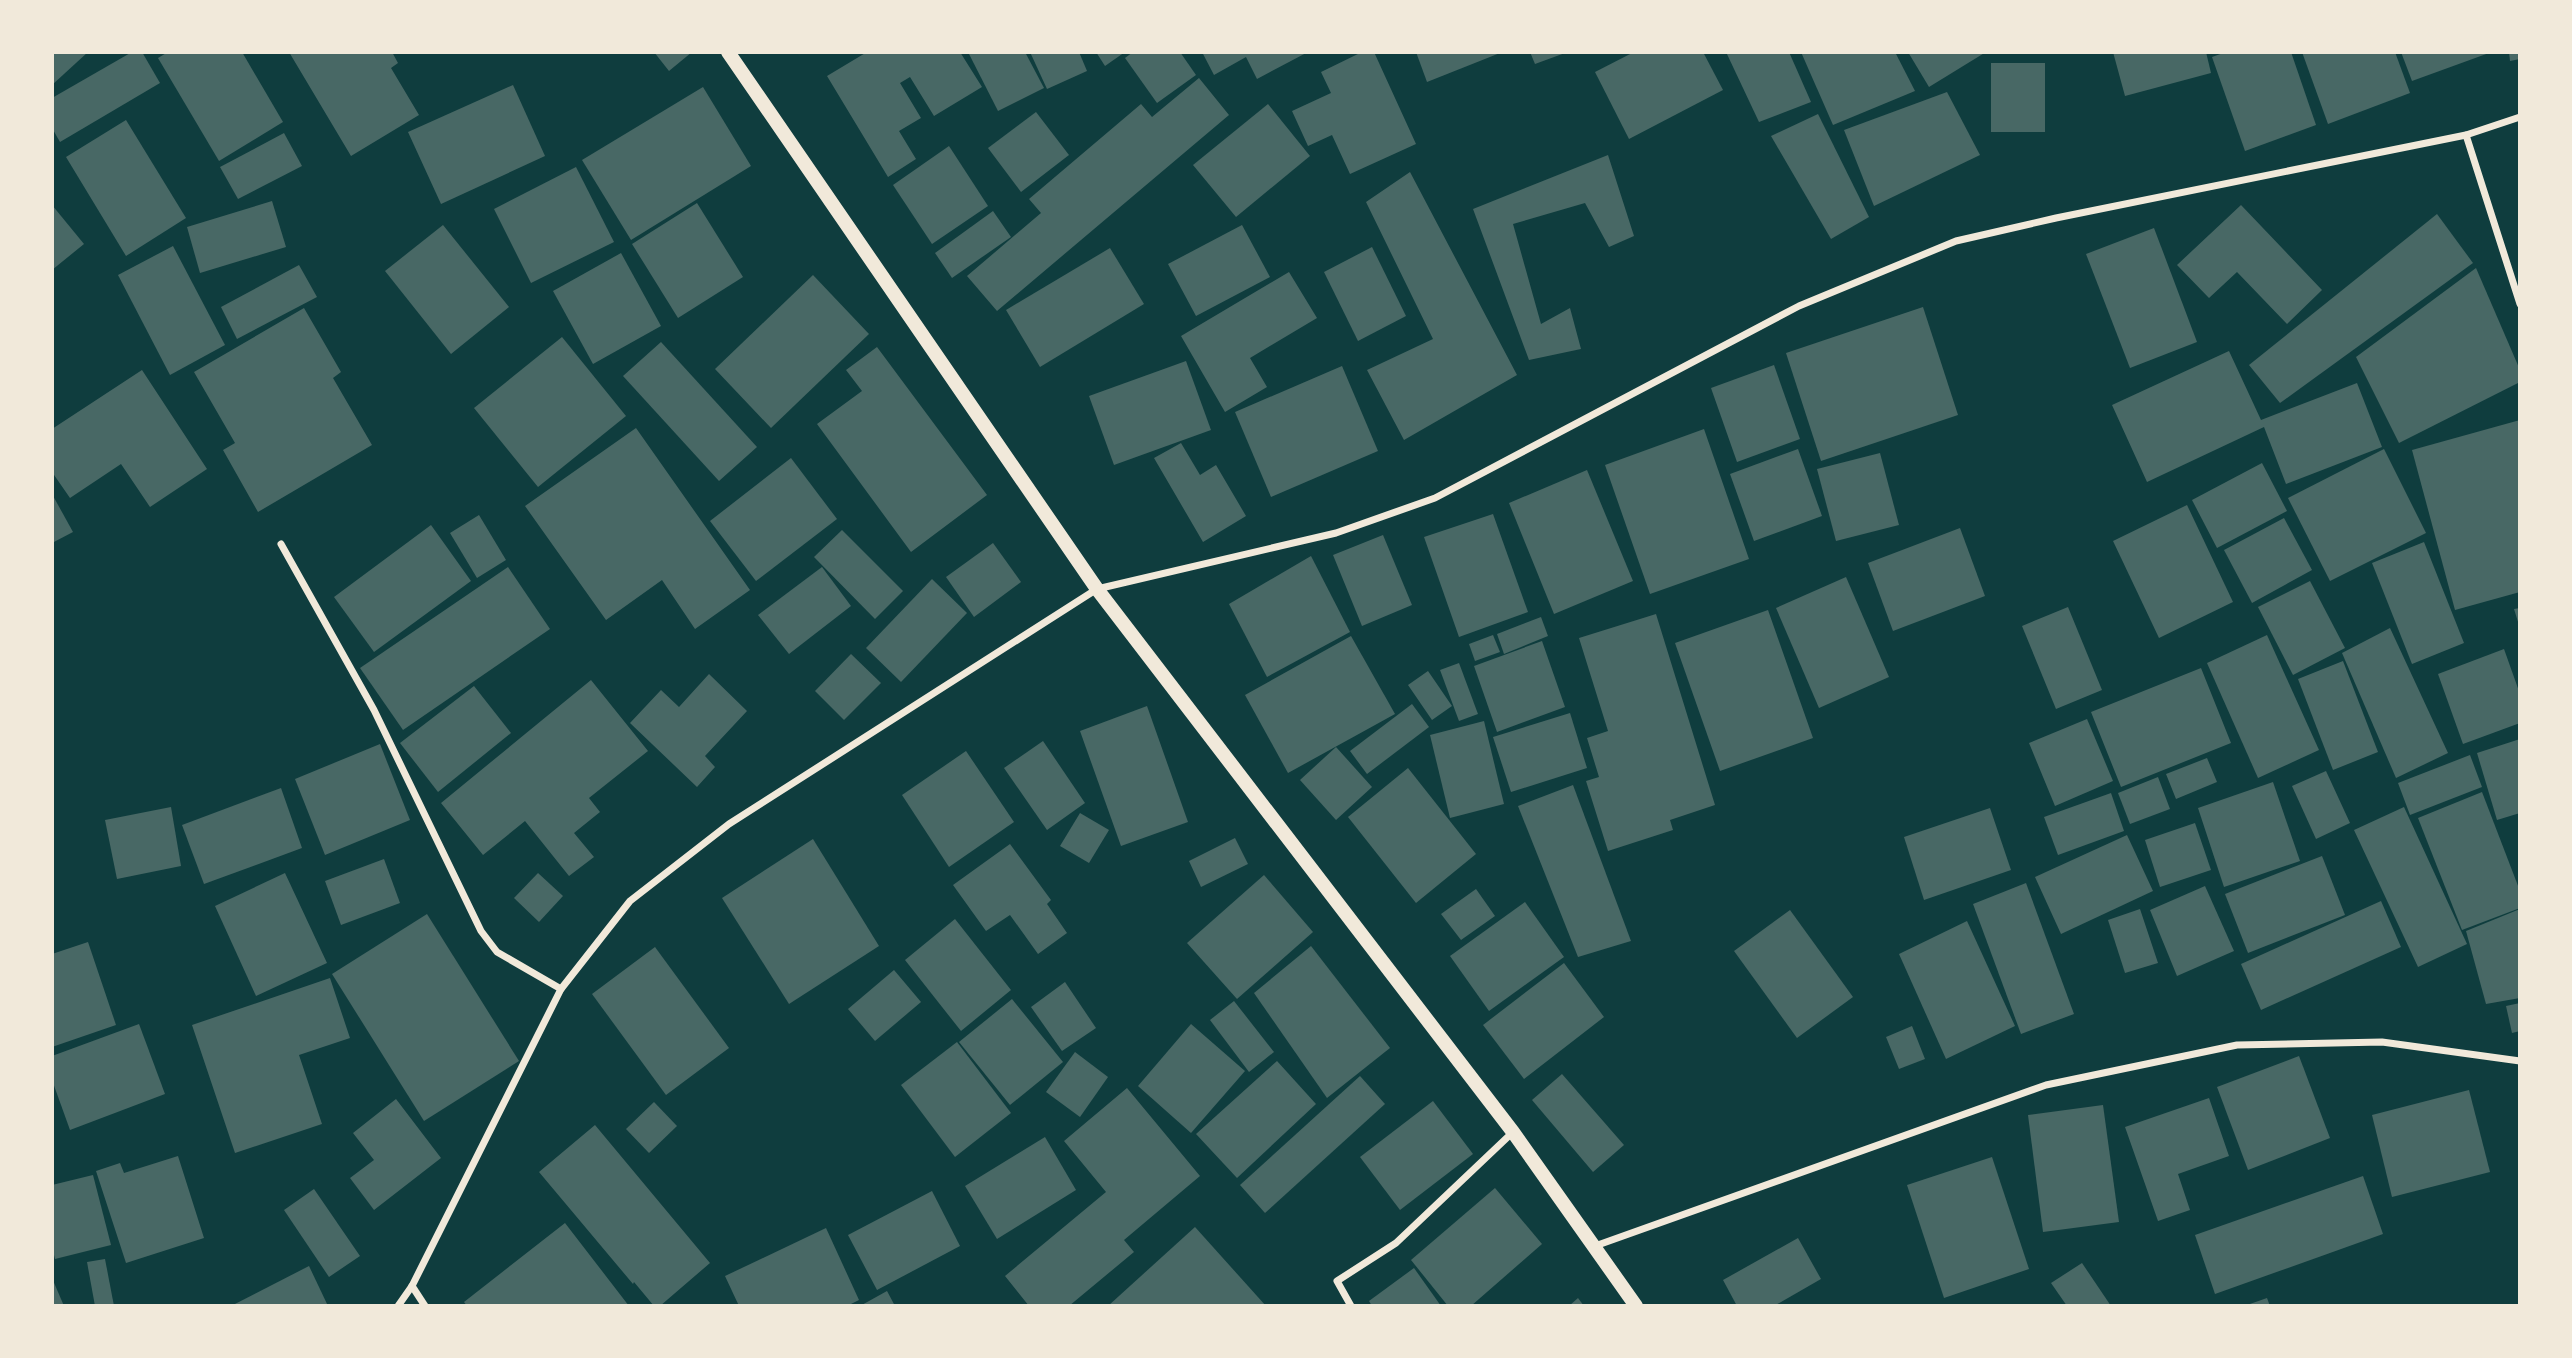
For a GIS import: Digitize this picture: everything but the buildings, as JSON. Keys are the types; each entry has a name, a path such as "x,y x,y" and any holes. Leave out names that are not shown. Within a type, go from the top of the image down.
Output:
{"main road":[{"path":"728,52 1097,589 1513,1132 1636,1306"}],"street":[{"path":"398,1306 412,1286 561,989 630,901 729,824 1097,589 1336,533 1435,498 1799,306 1956,242 2056,218 2466,135 2519,117"},
{"path":"2466,135 2519,303"},
{"path":"281,544 374,709 481,931 497,953 561,989"},
{"path":"1594,1247 2046,1085 2237,1045 2382,1042 2519,1061"},
{"path":"1351,1306 1337,1280 1396,1243 1513,1132"},
{"path":"412,1286 425,1306"}]}
